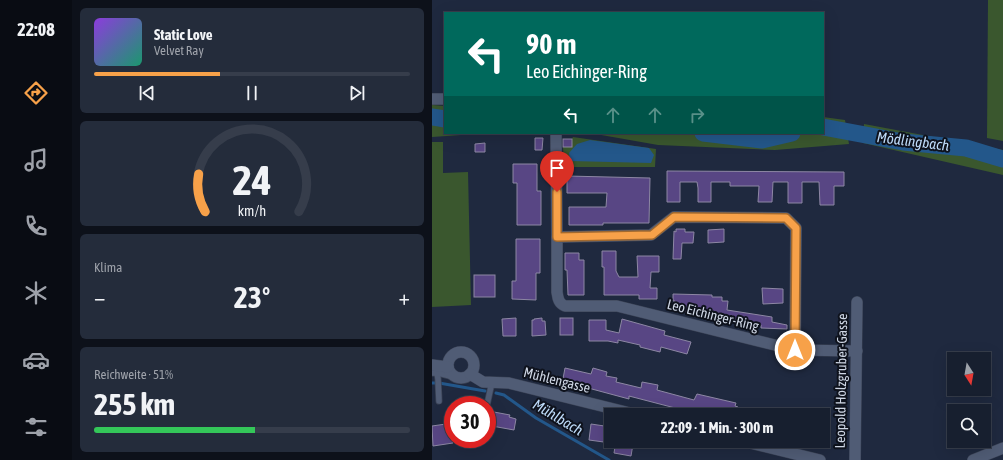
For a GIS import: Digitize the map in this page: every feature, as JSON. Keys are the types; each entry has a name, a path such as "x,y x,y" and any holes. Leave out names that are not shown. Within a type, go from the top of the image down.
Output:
{"street":[{"path":"432,99 444,99"},
{"name":"Leo Eichinger-Ring","path":"556,134 557,292 558,300 561,304 574,307 617,306 795,350"},
{"path":"557,237 652,235 674,217 786,218 796,228 795,350 857,351"},
{"name":"Leopold Holzgruber-Gasse","path":"855,460 857,302"},
{"path":"459,353 463,353 470,357 473,362 473,368 470,374 462,378 458,378 451,374 448,366 449,359 459,353"},
{"path":"435,371 448,366"},
{"name":"Mühlengasse","path":"470,374 484,382 509,383 610,408"},
{"path":"771,448 820,460"},
{"path":"973,460 1003,448"}],"lane":[{"path":"439,401 439,391 435,371 458,378"},
{"path":"489,396 492,382"}],"green space":[{"path":"988,0 1003,0 1003,141 987,138"},
{"path":"432,105 444,106 444,134 476,134 432,137"},
{"path":"824,117 845,120 849,144 775,150 658,145 596,134 824,134"},
{"path":"864,124 1003,150 1003,175 863,143"},
{"path":"573,137 656,149 655,167 564,167 563,147 572,147"},
{"path":"432,142 443,142 443,173 468,172 471,305 432,307"}],"water":[{"path":"590,140 649,148 654,155 651,163 570,161 569,153 577,144"}],"building":[{"path":"535,138 543,138 542,150 535,150"},
{"path":"563,139 572,139 572,147 563,147"},
{"path":"485,143 485,152 475,152 475,144"},
{"path":"513,164 537,164 537,191 541,191 541,225 517,225 517,183 513,183"},
{"path":"667,171 844,172 844,186 834,186 834,205 820,205 819,182 802,182 802,203 788,203 788,182 773,182 772,202 758,202 759,186 730,186 730,182 711,182 711,202 698,202 697,182 680,182 680,202 667,202"},
{"path":"567,176 650,178 649,223 569,225 569,207 606,207 607,193 567,193"},
{"path":"676,229 685,229 685,232 694,232 693,243 682,243 681,259 673,259 674,231 676,232"},
{"path":"724,229 724,242 708,243 708,230"},
{"path":"516,239 540,239 540,273 536,273 536,300 512,299 512,281 516,281"},
{"path":"602,251 616,251 616,271 619,277 638,277 637,256 659,256 659,272 651,272 650,288 657,288 657,299 639,299 639,295 604,295 604,267 602,267"},
{"path":"565,253 579,253 579,260 584,260 584,295 568,295 567,270 565,270"},
{"path":"474,275 495,275 495,297 474,297"},
{"path":"762,288 783,289 783,303 763,304"},
{"path":"673,294 712,295 712,297 722,297 722,301 728,301 727,310 772,317 772,322 787,325 787,329 761,328 761,325 758,325 758,323 739,322 739,320 729,320 729,317 712,317 712,315 702,315 702,312 685,312 685,309 675,309"},
{"path":"516,318 516,336 503,336 502,319"},
{"path":"542,318 542,321 545,321 546,335 532,336 532,320"},
{"path":"560,318 573,318 573,335 560,335"},
{"path":"622,319 665,331 664,335 691,342 687,354 661,347 660,352 640,347 640,345 618,340 618,343 608,341 589,341 589,320 606,320 606,330 619,333"},
{"path":"565,368 591,374 593,368 607,372 606,376 617,378 616,382 641,388 642,382 658,385 657,390 694,400 697,394 736,403 735,406 738,407 675,408 629,396 629,399 577,385 576,387 562,384"},
{"path":"496,412 510,415 509,417 516,419 514,430 496,427"},
{"path":"444,424 444,444 433,446 432,426"},
{"path":"591,424 604,426 604,442 589,440"},
{"path":"615,448 632,448 631,456 614,453"}],"waterway":[{"name":"Mödlingbach","path":"432,117 444,119"},
{"name":"Mödlingbach","path":"824,127 903,142 966,148 1003,159"},
{"name":"Mödlingbach","path":"711,134 762,140 788,134"},
{"name":"Mühlbach","path":"432,383 485,391"},
{"name":"Mühlbach","path":"496,393 504,395 536,418 609,460"}],"route":[{"path":"557,192 557,237 652,235 674,217 786,218 796,228 795,350"}]}
